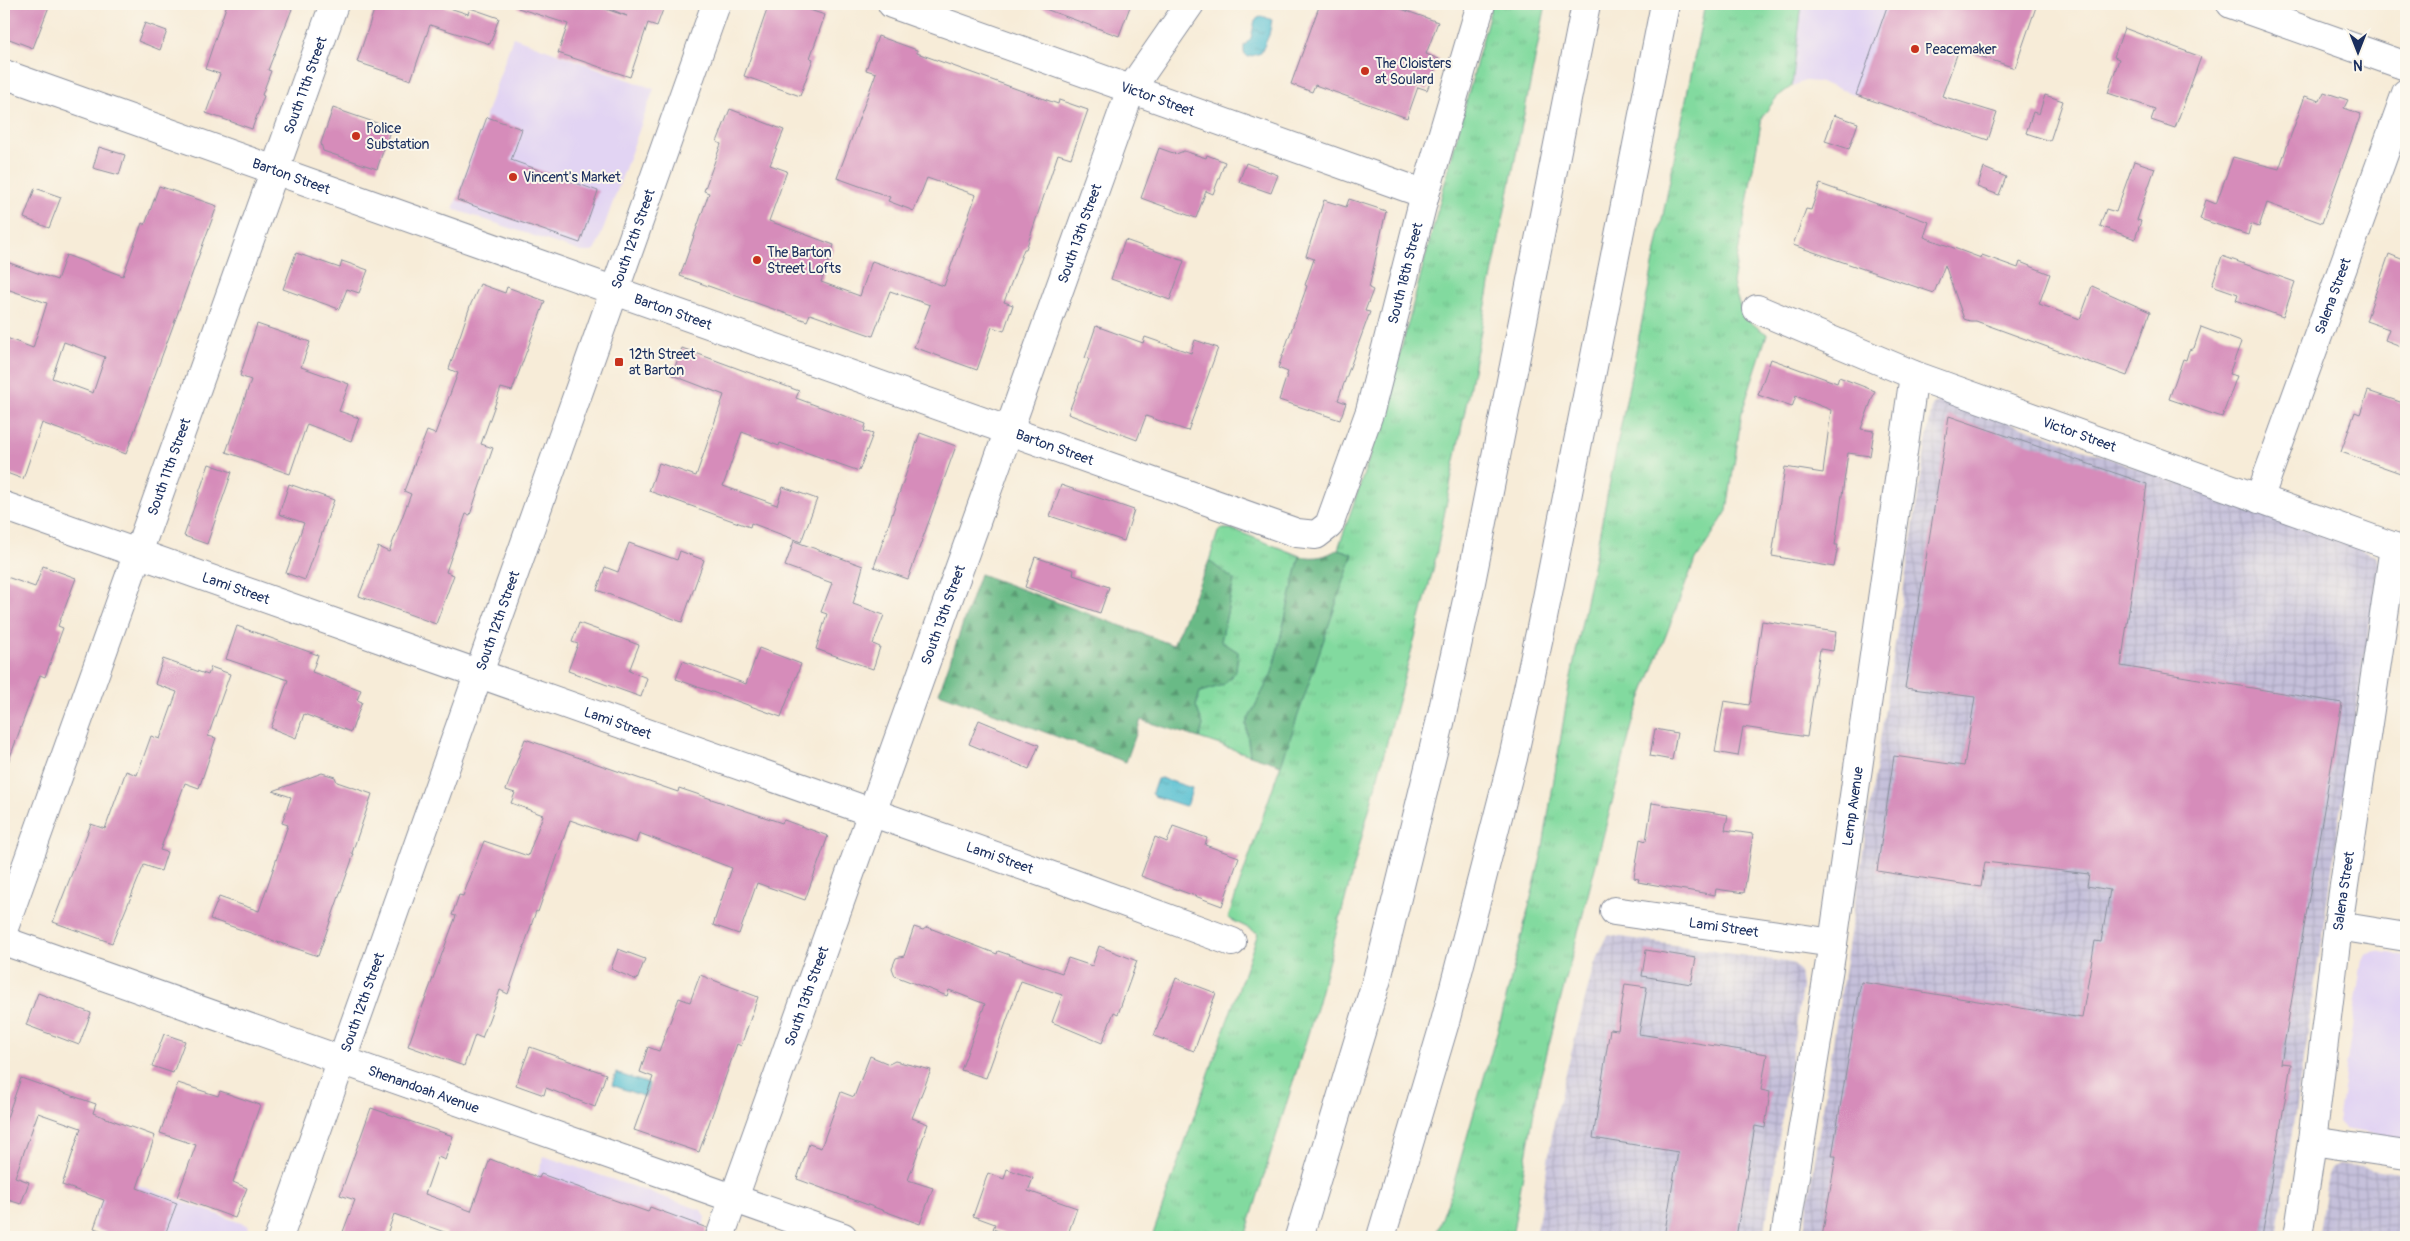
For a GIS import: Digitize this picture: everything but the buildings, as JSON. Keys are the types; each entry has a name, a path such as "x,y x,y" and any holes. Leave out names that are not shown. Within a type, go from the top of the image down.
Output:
{"main road":[{"name":"South 11th Street","path":"4,928 334,4"},
{"name":"South 12th Street","path":"279,1237 716,4"},
{"name":"Victor Street","path":"892,4 1425,194"},
{"name":"South 13th Street","path":"720,1237 1131,89 1190,4"},
{"name":"South 18th Street","path":"1316,535 1329,525 1370,411 1425,194 1481,4"},
{"path":"1299,1237 1340,1109 1377,979 1440,723 1471,582 1586,4"},
{"path":"1381,1237 1445,1022 1513,758 1541,628 1665,4"},
{"path":"2230,4 2406,66"},
{"name":"Barton Street","path":"4,74 1296,533 1316,535"},
{"name":"Salena Street","path":"2259,498 2406,93"},
{"name":"Victor Street","path":"1757,310 1914,375 2400,549"},
{"name":"Lemp Avenue","path":"1785,1237 1833,943 1914,375"},
{"name":"Lami Street","path":"4,506 1069,882 1232,942"},
{"name":"Salena Street","path":"2298,1237 2312,1141 2338,926 2400,549"},
{"name":"Lami Street","path":"1614,911 1833,943"},
{"path":"2338,926 2406,937"},
{"name":"Shenandoah Avenue","path":"4,941 843,1237"},
{"path":"2312,1141 2406,1155"}],"shaded area":[{"path":"1802,4 1975,4 1933,121 1819,82 1805,81 1792,86"},
{"path":"513,37 654,89 597,246 592,252 582,252 453,209"},
{"path":"1939,400 1948,400 2376,555 2379,562 2276,1237 1803,1237 1932,406"},
{"path":"1608,935 1792,963 1800,971 1802,987 1764,1237 1536,1237 1555,1116 1594,965"},
{"path":"2376,951 2406,956 2406,1139 2344,1129 2338,1123 2362,959 2367,953"},
{"path":"544,1156 701,1210 705,1217 702,1237 515,1237"},
{"path":"2340,1164 2406,1174 2406,1237 2318,1237 2327,1181 2331,1169"},
{"path":"111,1175 249,1226 245,1237 118,1237 92,1228"}],"green space":[{"path":"1492,4 1546,4 1434,566 1317,1005 1245,1237 1152,1237 1258,933 1228,918 1353,554 1338,549 1383,418"},
{"path":"1705,4 1802,4 1792,86 1777,97 1762,117 1733,283 1744,313 1759,329 1767,334 1742,412 1727,511 1693,565 1634,718 1539,1083 1512,1237 1435,1237 1450,1196 1502,1015 1542,853 1569,687"},
{"path":"1222,529 1232,529 1300,556 1272,673 1246,724 1250,755 1199,738 1203,725 1196,706 1200,692 1223,685 1236,671 1238,652 1221,641 1234,580 1209,561 1218,532"},
{"path":"1338,549 1353,554 1281,765 1250,755 1246,724 1272,673 1300,556 1320,557"},
{"path":"1209,561 1234,580 1221,641 1238,652 1236,671 1223,685 1200,692 1196,706 1203,725 1199,738 1141,720 1126,762 939,693 980,574 1173,645"}],"water":[{"path":"1260,17 1272,20 1269,35 1261,53 1248,57 1244,53 1244,46 1251,38 1255,20"},
{"path":"1161,778 1192,788 1188,804 1185,806 1154,796 1152,793 1157,779"},
{"path":"616,1073 649,1084 645,1097 612,1085"}],"place":[{"name":"Peacemaker","path":"1915,49"},
{"name":"The Cloisters at Soulard","path":"1365,71"},
{"name":"Police Substation","path":"356,136"},
{"name":"Vincent's Market","path":"513,177"},
{"name":"The Barton Street Lofts","path":"757,260"},
{"name":"12th Street at Barton","path":"619,362"}]}
